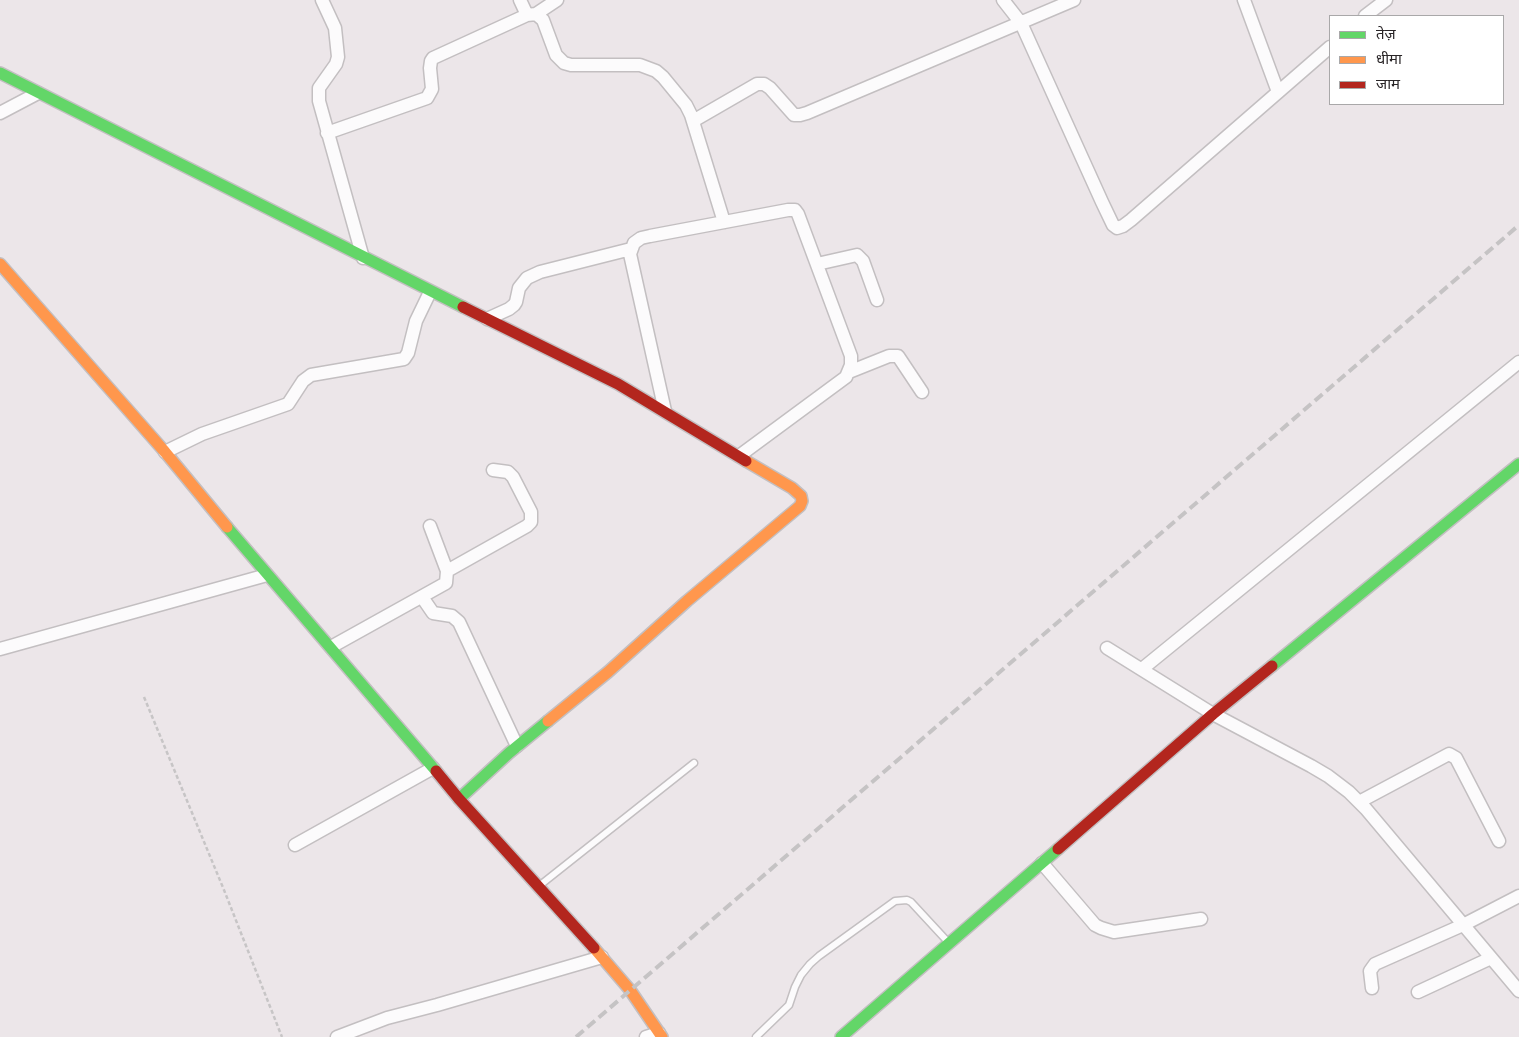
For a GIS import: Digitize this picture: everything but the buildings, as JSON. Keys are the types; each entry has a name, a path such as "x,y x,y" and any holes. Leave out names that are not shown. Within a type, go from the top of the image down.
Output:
{"street":[{"path":"322,0 335,28 338,60 321,84 318,91 319,101 363,258"},
{"path":"520,0 531,15 542,20 556,55 564,63 570,65 628,64 648,68 663,77 686,105 693,121 724,222"},
{"path":"327,133 427,98 432,89 430,68 433,58 531,15 557,0"},
{"path":"1003,0 1020,23 1102,202 1117,228 1123,226 1329,48"},
{"path":"693,121 757,84 764,84 770,88 794,115 800,116 1074,0"},
{"path":"1244,0 1278,92"},
{"path":"1366,15 1386,0"},
{"path":"0,73 430,292 584,366 665,411 798,492 802,501 800,506 687,601 608,672 517,746 459,799"},
{"path":"0,113 38,93"},
{"path":"665,411 630,254 634,244 641,238 795,210 851,356 850,372"},
{"path":"487,319 509,308 516,302 519,288 527,278 540,272 631,249"},
{"path":"816,264 857,255 863,261 877,300"},
{"path":"0,264 164,452 459,799 630,990 661,1035 646,1037"},
{"path":"164,452 202,434 291,402 302,381 311,375 404,359 408,353 416,321 430,292"},
{"path":"739,456 846,377 850,372 889,356 898,356 922,392"},
{"path":"1142,669 1519,362"},
{"path":"841,1037 1213,714 1519,464"},
{"path":"448,571 531,522 531,512 513,478 508,472 493,470"},
{"path":"331,647 446,583 448,571 430,526"},
{"path":"0,649 267,575"},
{"path":"422,597 433,613 452,616 459,622 517,746"},
{"path":"1107,648 1213,714 1320,771 1349,792 1519,991"},
{"path":"1359,802 1449,754 1456,758 1499,840"},
{"path":"295,845 433,768"},
{"path":"1042,863 1095,925 1101,928 1114,932 1201,919"},
{"path":"1372,988 1370,970 1375,964 1463,925 1519,896"},
{"path":"337,1037 387,1018 602,957"},
{"path":"1418,992 1491,958"}],"lane":[{"path":"538,886 694,763"},
{"path":"756,1037 789,1005 801,975 810,964 895,901 907,900 911,902 949,943"}],"path":[{"path":"144,697 224,890 282,1037"}],"railway":[{"path":"576,1037 1519,225"}],"traffic: fast":[{"path":"0,73 463,307"},
{"path":"1272,666 1519,464"},
{"path":"227,527 436,771"},
{"path":"459,799 509,753 548,721"},
{"path":"841,1037 1058,849"}],"traffic: slow":[{"path":"0,264 165,452 227,527"},
{"path":"548,721 608,672 687,601 800,506 801,496 792,488 746,461"},
{"path":"594,948 630,990 662,1037"}],"traffic: jam":[{"path":"463,307 618,384 746,461"},
{"path":"1058,849 1213,714 1272,666"},
{"path":"436,771 594,948"}]}
